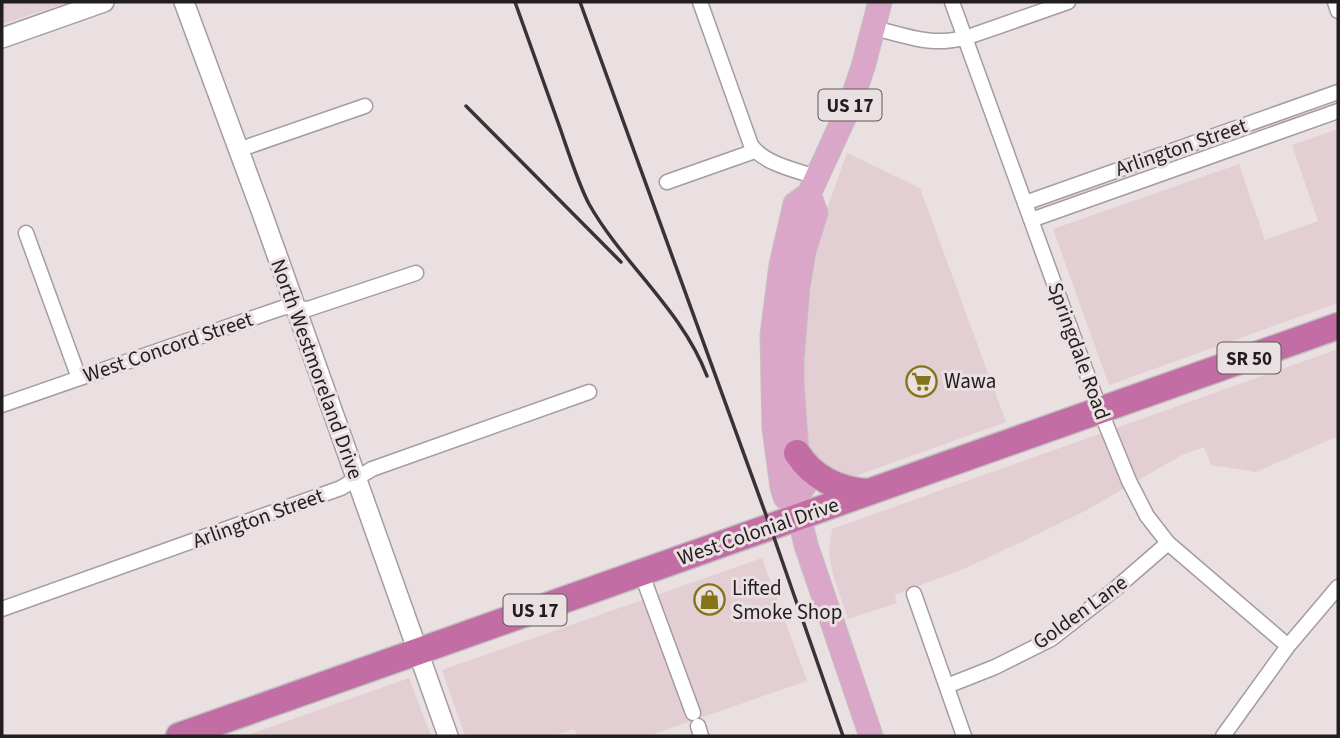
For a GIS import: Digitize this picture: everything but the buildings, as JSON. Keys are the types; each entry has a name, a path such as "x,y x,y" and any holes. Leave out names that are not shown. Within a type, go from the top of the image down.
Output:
{"highway":[{"name":"West Colonial Drive","path":"179,736 642,572 797,508 870,492 1338,326"},
{"path":"797,453 809,469 833,485 851,491 870,492"}],"main road":[{"name":"US 17","path":"813,186 816,213 804,251 798,287 792,359 797,453 805,485 797,508 785,496 774,428 772,335 781,265 795,204 813,186 850,105 880,2"},
{"path":"797,508 822,594 872,736"}],"street":[{"path":"2,38 104,2"},
{"name":"North Westmoreland Drive","path":"184,2 448,736"},
{"path":"700,2 748,139 755,151 813,186"},
{"name":"Springdale Road","path":"952,2 1100,410 1129,481 1147,516 1168,543 1287,646"},
{"path":"874,28 939,41 965,38 1068,2"},
{"path":"1335,2 1338,11"},
{"name":"Arlington Street","path":"1025,203 1338,92"},
{"path":"238,150 365,106"},
{"name":"Arlington Street","path":"1031,220 1338,111"},
{"path":"667,182 755,151"},
{"path":"26,233 79,377"},
{"name":"West Concord Street","path":"2,405 285,307 308,309 416,273"},
{"name":"Arlington Street","path":"2,609 341,488 372,469 589,391"},
{"name":"Golden Lane","path":"947,686 995,667 1051,639 1168,543"},
{"path":"642,572 697,725"},
{"path":"1223,736 1287,646 1338,587"},
{"path":"914,594 964,736"}],"shaded area":[{"path":"2,2 70,2 2,24"},
{"path":"1338,129 1338,303 1109,385 1053,229 1239,164 1265,240 1318,221 1292,145"},
{"path":"847,153 920,188 1006,422 850,478 831,476 809,453 804,401 804,344 812,250"},
{"path":"1338,349 1338,436 1256,472 1211,465 1204,447 1182,455 1085,511 968,567 895,595 897,603 848,619 833,575 829,552 832,529"},
{"path":"762,558 807,681 648,736 577,736 574,729 554,736 465,736 442,670"},
{"path":"409,678 431,736 245,736"}],"railway":[{"path":"515,2 573,167 589,204 618,247 668,308 696,352 707,376"},
{"path":"580,2 770,526 843,736"},
{"path":"466,106 621,262"}],"place":[{"name":"Wawa","path":"921,381"},
{"name":"Lifted Smoke Shop","path":"709,600"}]}
